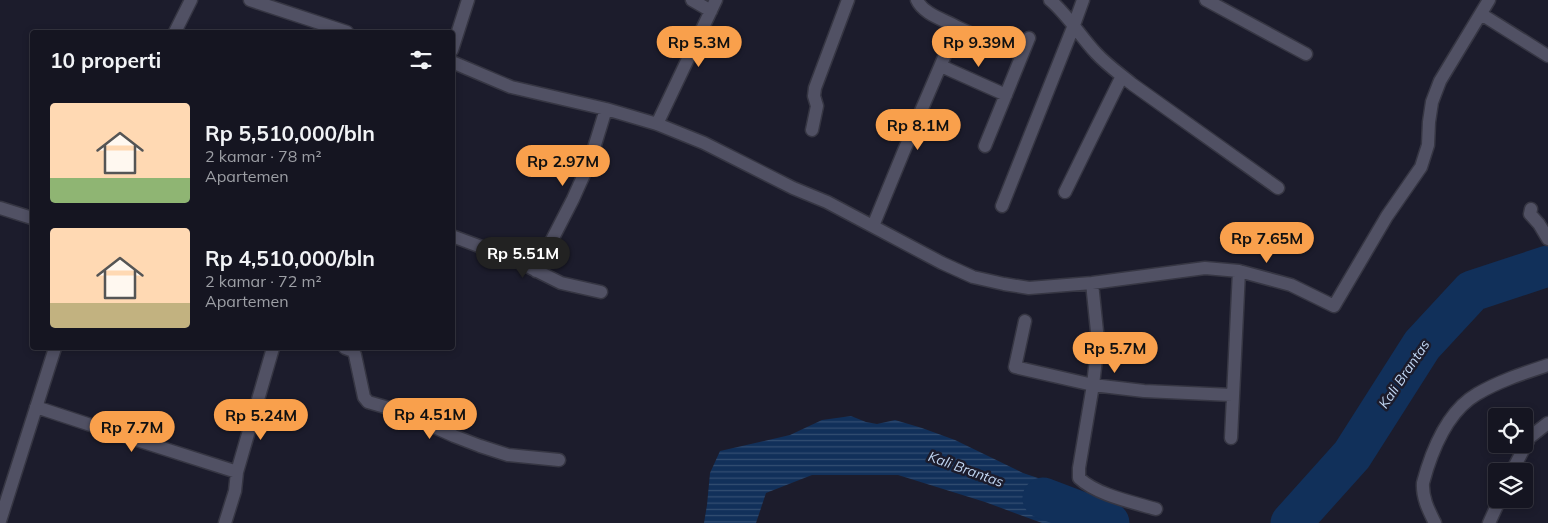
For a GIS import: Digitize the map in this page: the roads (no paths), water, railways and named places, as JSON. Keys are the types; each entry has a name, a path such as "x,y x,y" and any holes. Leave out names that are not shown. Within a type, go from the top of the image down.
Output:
{"street":[{"path":"176,30 191,0"},
{"path":"250,0 341,30"},
{"path":"455,41 468,0"},
{"path":"657,124 713,5 692,0"},
{"path":"812,130 817,106 814,88 848,0"},
{"path":"917,0 919,5 925,10 983,39"},
{"path":"1050,0 1059,8 1097,54 1122,76 1278,188"},
{"path":"1002,206 1074,26 1082,0"},
{"path":"1206,0 1306,54"},
{"path":"455,63 511,88 606,109 657,124 704,142 744,164 826,202 942,263 974,277 1029,288 1092,283 1205,268 1238,271 1292,285 1331,306 1335,306 1355,268 1387,216 1421,167 1428,145 1428,122 1434,93 1489,0"},
{"path":"1481,14 1548,56"},
{"path":"873,226 902,153 957,27"},
{"path":"985,146 1029,38"},
{"path":"941,66 1006,95"},
{"path":"1065,192 1122,76"},
{"path":"536,270 573,199 590,161 606,109"},
{"path":"0,208 30,217"},
{"path":"1531,209 1530,214 1548,239"},
{"path":"455,237 511,258 561,283 601,292"},
{"path":"1231,438 1238,271"},
{"path":"1092,283 1098,341 1079,478 1087,485 1114,496 1156,509"},
{"path":"1025,321 1015,367 1093,385 1144,391 1232,395"},
{"path":"0,522 54,350"},
{"path":"225,523 235,491 237,472 272,350"},
{"path":"351,350 355,355 364,398 368,402 399,411 454,436 508,455 559,460"},
{"path":"1435,523 1427,508 1423,483 1430,460 1442,433 1450,421 1461,406 1476,394 1526,372 1548,365"},
{"path":"36,407 237,472"},
{"path":"1516,463 1530,437 1548,423"},
{"path":"1489,523 1496,508"}],"water":[{"path":"851,416 877,424 895,420 922,428 955,440 1023,473 1104,500 1094,523 1042,523 985,502 898,475 812,475 766,493 756,523 704,523 710,473 720,451 790,435 822,420"}],"waterway":[{"name":"Kali Brantas","path":"1291,523 1352,455 1422,345 1472,291 1548,266"},
{"name":"Kali Brantas","path":"1043,498 1109,523"}]}
